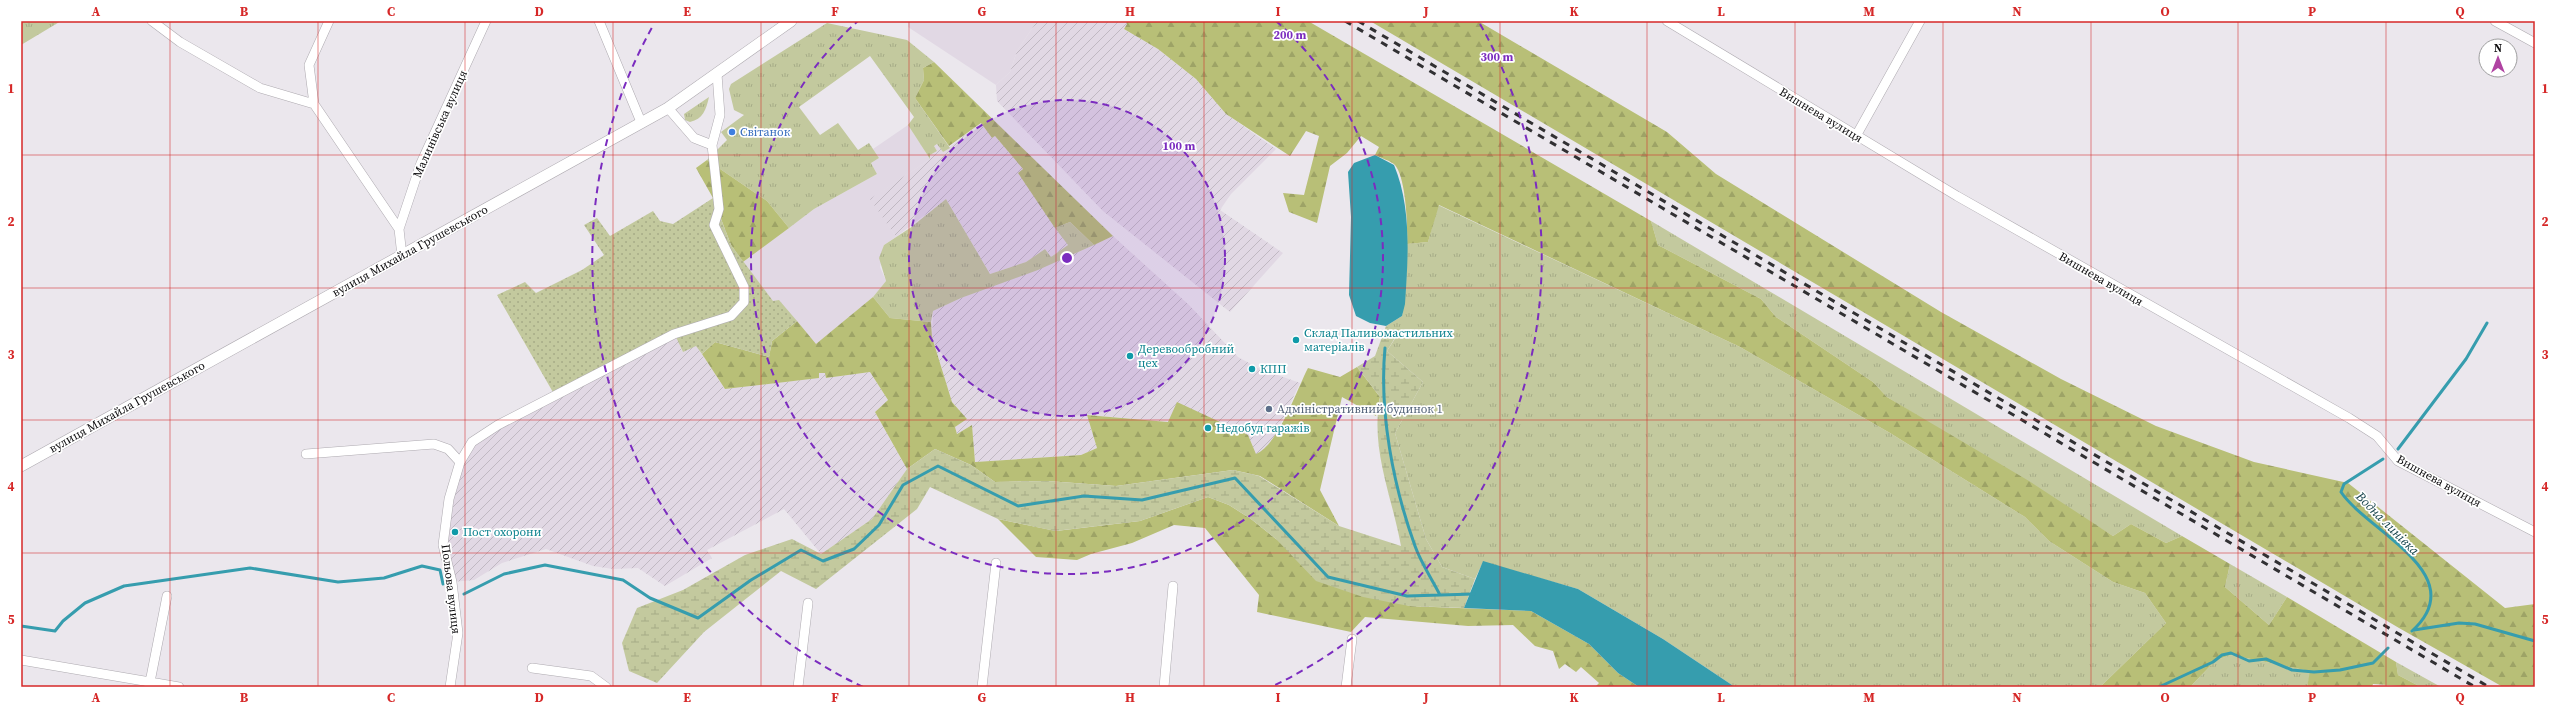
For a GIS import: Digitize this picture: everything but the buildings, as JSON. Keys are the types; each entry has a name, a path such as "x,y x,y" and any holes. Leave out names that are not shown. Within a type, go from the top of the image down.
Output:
{"street":[{"path":"152,21 180,42 260,88 314,104"},
{"path":"329,21 309,65 314,104 399,229 402,256"},
{"name":"Малинівська вулиця","path":"399,229 421,163 486,21"},
{"path":"599,21 641,122"},
{"name":"вулиця Михайла Грушевського","path":"21,466 668,108 791,21"},
{"name":"Вишнева вулиця","path":"1667,21 1856,136 2143,303 2349,418 2376,436 2398,461 2535,532"},
{"path":"1856,136 1920,21"},
{"path":"2496,21 2535,43"},
{"path":"306,454 434,444 448,449 460,462 472,442 498,425 674,334 732,316 744,302 744,287 714,225 719,209 712,145 720,115 717,74"},
{"path":"668,108 694,138 712,145"},
{"name":"Польова вулиця","path":"450,687 458,633 452,582 443,545 451,494 460,462"},
{"path":"982,687 996,563"},
{"path":"1164,687 1173,586"},
{"path":"150,684 167,596"},
{"path":"798,687 808,603"},
{"path":"1346,687 1352,639"},
{"path":"21,660 150,684 179,687"},
{"path":"532,668 592,676 606,687"}],"shaded area":[{"path":"908,21 1037,21 1017,51 1010,72 996,85 908,27"},
{"path":"1037,21 1126,21 1128,24 1124,29 1158,49 1196,79 1226,114 1276,149 1231,194 1220,210 1283,253 1230,312 1103,211 997,101 996,85 1010,72 1017,51"},
{"path":"981,123 992,138 995,136 1023,169 1018,173 1068,245 1051,257 1045,249 1026,262 990,274 946,199 896,237 870,199 930,159 930,155 937,151 934,146 938,144 943,152"},
{"path":"908,125 930,159 871,199 896,237 884,245 880,267 886,281 873,297 816,345 773,301 743,262 814,209 877,174 871,163 879,158 873,149"},
{"path":"1113,236 1189,305 1238,357 1258,368 1300,383 1274,438 1263,451 1256,454 1248,435 1168,422 1087,415 1097,448 1081,455 975,462 972,425 957,434 955,427 967,419 952,402 932,337 933,311 961,298 1081,251"},
{"path":"675,335 683,352 696,345 725,389 818,378 819,373 826,373 826,378 870,372 888,400 875,412 907,469 872,519 821,554 784,509 707,550 712,558 665,586 638,568 613,569 593,566 546,549 502,563 474,580 452,582 448,540 453,501 463,457 480,440"}],"green space":[{"path":"21,21 61,21 21,45"},
{"path":"1126,21 1308,21 1651,221 1658,245 1761,299 1776,317 1873,382 1887,397 2029,481 2113,536 2131,524 2166,543 2182,536 2230,564 2225,587 2269,625 2287,597 2396,662 2398,675 2417,685 2417,687 2373,684 2372,687 2307,687 2310,671 2231,655 2216,660 2190,687 2100,687 2166,623 2145,593 2113,582 2049,541 2025,517 1890,433 1740,347 1439,205 1428,242 1407,244 1406,203 1399,171 1395,165 1375,155 1379,147 1361,136 1347,153 1330,166 1317,223 1289,212 1283,193 1304,195 1319,136 1306,131 1290,156 1226,114 1196,79 1158,49 1124,29 1127,24"},
{"path":"1370,21 1478,21 1667,132 1716,174 1941,312 2061,379 2156,426 2254,462 2348,483 2505,608 2535,604 2535,687 2503,687 2399,628"},
{"path":"827,23 907,40 934,62 923,68 924,80 915,98 950,148 943,152 937,144 934,146 937,151 930,155 930,159 908,125 914,117 870,56 799,107 820,135 838,123 858,150 869,143 879,158 871,163 877,174 814,209 789,228 767,201 707,160 727,140 721,132 744,115 734,110 729,89 731,84"},
{"path":"934,62 1113,236 1094,245 1070,222 1055,228 1018,173 1023,169 995,136 992,138 981,123 949,146 915,98 924,80 923,68"},
{"path":"709,97 705,110 698,119 690,122 685,120 684,114"},
{"path":"707,160 767,201 789,228 743,262 731,245 713,198 696,168"},
{"path":"713,198 731,245 773,301 779,300 797,321 772,341 769,357 715,342 702,354 696,346 683,352 675,335 554,394 497,295 525,282 536,293 582,270 604,255 584,225 597,218 610,236 653,211 660,221 673,224"},
{"path":"946,199 990,274 1026,262 1045,249 1051,257 1068,245 1055,228 1070,222 1094,245 1038,270 961,298 933,311 931,322 890,318 873,297 886,281 879,258 884,245 910,228"},
{"path":"1438,205 1740,347 1890,433 2025,517 2049,541 2113,582 2145,593 2166,623 2100,687 1735,687 1663,639 1578,589 1483,562 1475,579 1442,567 1426,539 1395,433 1423,382 1387,351 1398,334 1386,326 1402,316 1406,286 1407,244 1428,242"},
{"path":"1651,221 2182,536 2166,543 2131,524 2113,536 1887,397 1873,382 1776,317 1761,299 1658,245"},
{"path":"873,297 890,318 931,322 932,337 952,402 967,419 955,427 957,434 972,425 975,462 1081,455 1097,448 1087,415 1168,422 1177,402 1248,435 1256,454 1272,440 1286,416 1308,368 1340,377 1357,367 1380,397 1376,416 1342,397 1320,490 1339,526 1260,476 1233,470 1116,486 1047,481 995,482 971,465 935,449 907,469 875,412 888,400 870,372 826,378 825,373 819,373 819,378 725,389 702,354 715,342 769,357 772,341 797,321 816,344"},
{"path":"1386,326 1398,333 1387,351 1423,382 1395,433 1426,539 1442,567 1475,579 1464,608 1409,606 1363,597 1316,581 1276,539 1251,519 1229,505 1208,497 1140,521 1055,531 998,519 930,487 917,509 816,589 781,571 704,632 657,683 629,671 622,643 637,608 683,590 745,555 792,539 821,554 872,519 907,469 935,449 971,465 995,482 1047,481 1116,486 1233,470 1259,476 1339,526 1401,546 1380,454 1378,416 1380,397 1357,367 1375,356"},
{"path":"1208,497 1229,505 1251,519 1276,539 1409,606 1531,611 1589,644 1618,673 1639,687 1598,687 1596,686 1599,683 1581,667 1576,672 1565,664 1559,669 1553,651 1535,646 1513,625 1468,626 1365,617 1351,632 1257,612 1259,595 1205,528 1174,525 1132,543 1091,554 1077,560 1036,557 998,519 1056,531 1140,521"},
{"path":"2230,564 2287,597 2269,625 2225,587"},
{"path":"2231,655 2311,671 2307,687 2190,687 2216,660"},
{"path":"2396,662 2441,687 2417,687 2417,685 2398,675"}],"water":[{"path":"1375,155 1394,165 1400,181 1406,216 1408,252 1405,304 1402,316 1386,326 1370,323 1356,316 1349,295 1351,217 1348,172 1354,163"},
{"path":"1483,561 1578,589 1663,639 1735,687 1639,687 1618,673 1589,644 1531,611 1464,608"}],"waterway":[{"path":"2398,449 2466,359 2487,323"},
{"path":"1385,348 1384,397 1386,423 1394,473 1407,523 1417,552 1440,595"},
{"name":"Водна линівка","path":"2383,459 2344,484 2341,492 2354,507 2410,555 2424,573 2431,591 2428,611 2412,631"},
{"path":"464,594 504,574 545,565 623,580 650,598 698,618 751,580 801,550 823,561 854,549 879,525 903,485 938,466 1018,506 1084,496 1142,500 1235,478 1328,577 1407,596 1474,594"},
{"path":"21,626 55,631 63,621 85,603 124,586 250,568 338,582 384,578 422,566 440,570 443,584"},
{"name":"Водна линівка","path":"2414,630 2459,623 2475,624 2535,641"},
{"name":"Водна линівка","path":"2159,687 2213,662 2222,655 2231,653 2249,661 2266,659 2292,670 2314,672 2340,670 2373,663 2388,648"}],"railway":[{"path":"1345,21 2475,687"},
{"path":"1358,21 2489,687"}],"place":[{"name":"Світанок","path":"732,132"},
{"name":"Склад Паливомастильних матеріалів","path":"1296,340"},
{"name":"Деревообробний цех","path":"1130,356"},
{"name":"КПП","path":"1252,369"},
{"name":"Адміністративний будинок 1","path":"1269,409"},
{"name":"Недобуд гаражів","path":"1208,428"},
{"name":"Пост охорони","path":"455,532"}]}
